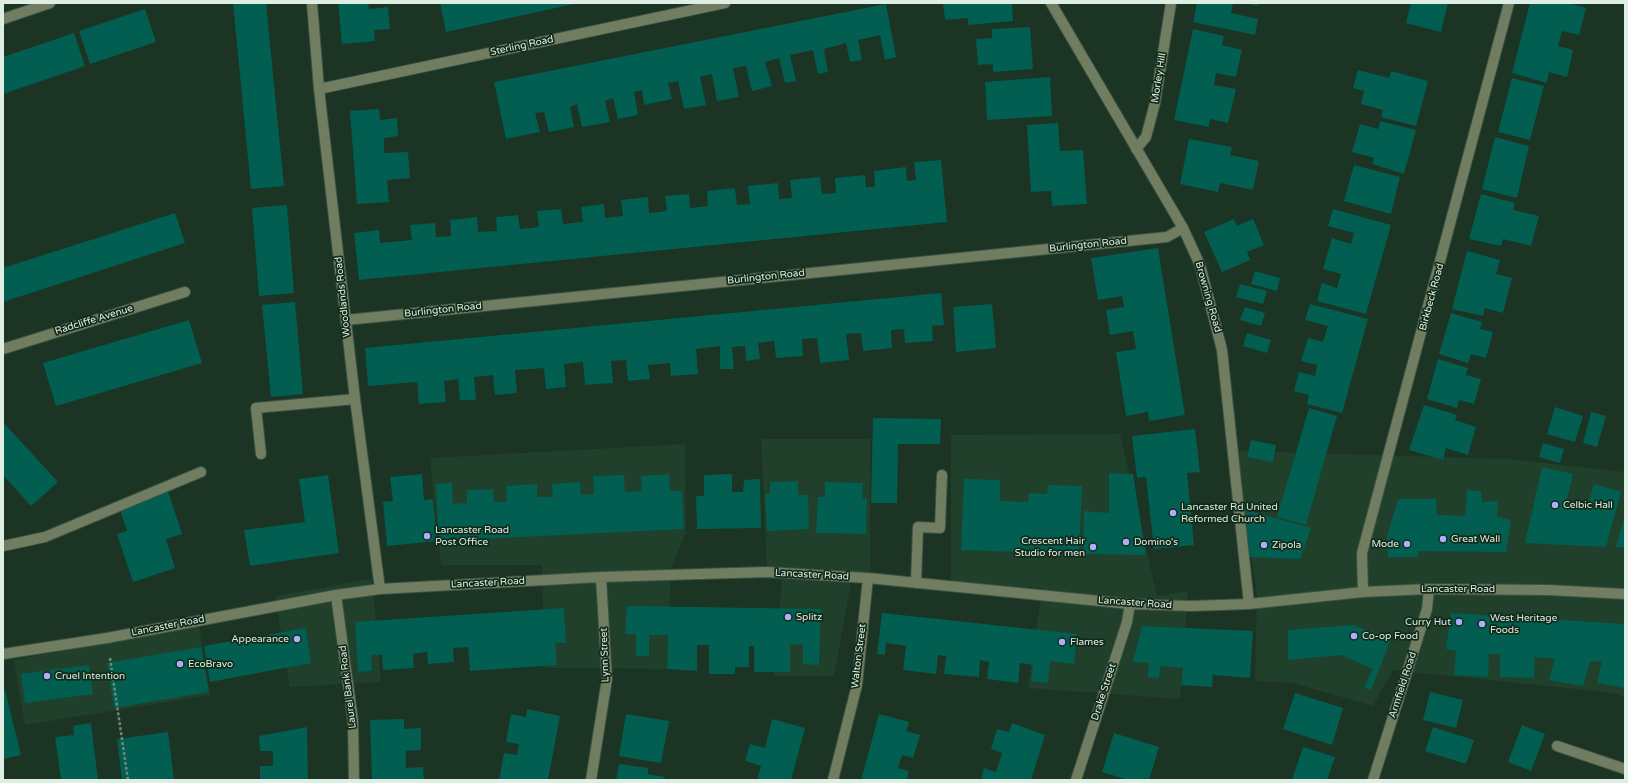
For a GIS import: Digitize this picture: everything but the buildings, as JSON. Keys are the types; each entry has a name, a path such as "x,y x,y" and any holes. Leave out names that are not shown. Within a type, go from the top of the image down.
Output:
{"street":[{"path":"3,19 50,3"},
{"name":"Woodlands Road","path":"312,3 319,89 355,399 380,589"},
{"name":"Sterling Road","path":"319,89 725,3"},
{"name":"Browning Road","path":"1051,3 1183,228 1200,265 1222,350 1249,604"},
{"name":"Morley Hill","path":"1136,149 1146,137 1155,103 1171,3"},
{"name":"Birkbeck Road","path":"1363,592 1362,553 1509,3"},
{"name":"Burlington Road","path":"346,320 1166,237 1183,228"},
{"name":"Radcliffe Avenue","path":"3,349 185,292"},
{"path":"261,454 256,408 355,399"},
{"path":"3,546 45,537 201,472"},
{"path":"916,583 918,527 940,528 942,475"},
{"name":"Lancaster Road","path":"3,654 107,638 336,595 380,589 601,577 766,572 868,578 1130,604 1191,606 1249,604 1363,592 1429,589 1548,590 1625,594"},
{"name":"Lynn Street","path":"591,780 607,679 601,577"},
{"name":"Walton Street","path":"833,780 857,685 868,578"},
{"name":"Armfield Road","path":"1373,780 1427,609 1429,589"},
{"name":"Laurel Bank Road","path":"336,595 353,721 354,780"},
{"name":"Drake Street","path":"1076,780 1127,622 1130,604"},
{"path":"1557,746 1625,769"}],"path":[{"path":"110,658 128,780"}],"shaded area":[{"path":"1120,434 1157,596 1188,591 1180,699 1028,688 1042,588 951,583 951,435"},
{"path":"761,439 870,439 870,574 767,566"},
{"path":"685,444 686,532 671,568 667,669 544,668 542,565 441,565 430,458"},
{"path":"1236,451 1508,459 1625,472 1625,697 1614,693 1393,670 1373,706 1293,683 1255,681 1257,593"},
{"path":"372,579 381,682 290,687 275,596"},
{"path":"782,579 851,583 834,676 774,676"},
{"path":"199,625 210,695 25,725 14,660"}],"place":[{"name":"Celbic Hall","path":"1555,505"},
{"name":"Lancaster Rd United Reformed Church","path":"1173,513"},
{"name":"Lancaster Road Post Office","path":"427,536"},
{"name":"Great Wall","path":"1443,539"},
{"name":"Domino's","path":"1126,542"},
{"name":"Mode","path":"1407,544"},
{"name":"Zipola","path":"1264,545"},
{"name":"Crescent Hair Studio for men","path":"1093,547"},
{"name":"Splitz","path":"788,617"},
{"name":"Curry Hut","path":"1459,622"},
{"name":"West Heritage Foods","path":"1482,624"},
{"name":"Co-op Food","path":"1354,636"},
{"name":"Appearance","path":"297,639"},
{"name":"Flames","path":"1062,642"},
{"name":"EcoBravo","path":"180,664"},
{"name":"Cruel Intention","path":"47,676"}]}
